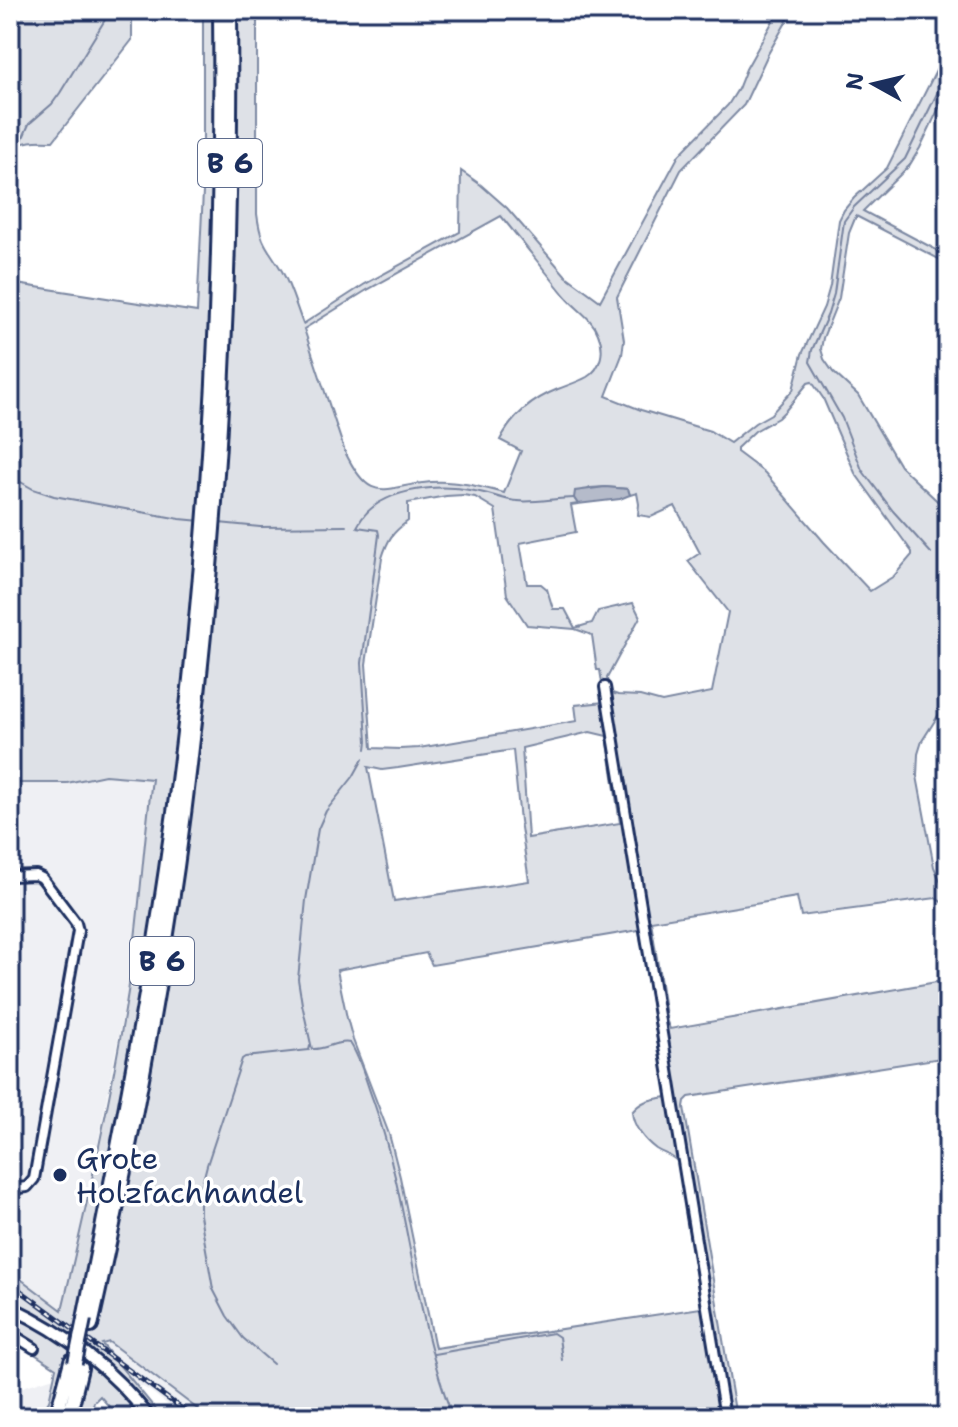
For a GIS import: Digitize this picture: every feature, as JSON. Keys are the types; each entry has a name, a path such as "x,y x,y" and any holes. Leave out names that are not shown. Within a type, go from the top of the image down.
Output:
{"highway":[{"name":"B 6","path":"220,10 222,315"},
{"name":"B 6","path":"59,1417 88,1322 146,1002 219,463 231,105 230,10"},
{"name":"B 6","path":"69,1417 76,1364"}],"main road":[{"path":"10,1307 44,1325 101,1364 129,1391 149,1417"}],"street":[{"path":"605,687 725,1417"},
{"path":"10,876 36,875 42,878 76,923 78,931 34,1179 27,1187 10,1185"},
{"path":"10,1333 34,1348"}],"shaded area":[{"path":"10,10 132,10 132,40 53,141 25,143 10,151"},
{"path":"203,10 257,10 257,214 263,239 285,277 303,324 365,284 460,232 461,171 507,208 566,276 600,301 679,155 728,105 779,10 793,10 744,105 681,170 617,297 624,340 622,355 606,396 710,431 730,443 771,414 793,390 802,354 824,307 830,286 839,220 854,198 887,168 948,47 948,89 920,148 909,166 863,211 948,256 948,266 856,216 849,233 839,298 821,349 833,372 858,395 900,466 948,511 948,700 922,741 917,776 934,867 948,894 948,907 936,898 801,916 797,897 651,921 670,1029 948,980 948,1057 689,1097 685,1101 736,1417 355,1417 351,1410 347,1417 208,1417 109,1342 102,1344 162,1417 118,1417 100,1396 94,1402 90,1417 39,1417 49,1401 56,1368 10,1338 10,1271 62,1310 98,1152 128,992 152,779 105,775 67,783 10,783 10,283 197,312 203,192","holes":["501,216 566,297 592,323 601,346 601,358 596,369 587,377 532,403 517,416 500,440 521,451 504,493 468,484 440,482 380,489 371,487 354,469 345,452 304,329 367,290","812,382 823,398 855,473 912,552 894,576 870,591 765,473 737,452 737,448 755,431 786,410","605,487 628,489 630,495 637,493 638,515 651,517 675,506 700,553 688,561 728,612 712,692 662,702 609,692 607,678 640,617 633,603 598,611 592,623 575,628 565,609 553,609 547,589 541,584 527,584 520,543 576,532 571,505 578,504 574,498 590,488","463,495 475,497 495,509 507,595 527,625 575,629 592,635 605,702 575,705 577,721 419,748 372,748 366,664 382,558 391,537 408,521 408,503","590,732 607,736 620,823 528,838 522,748","513,750 529,881 394,901 368,767 382,770","639,930 667,1097 648,1101 632,1112 637,1127 647,1141 678,1162 701,1308 435,1348 389,1134 353,1040 337,970 426,953 432,965"]},
{"path":"105,775 152,778 142,887 127,993 62,1311 10,1271 10,783 67,783"},
{"path":"110,1342 208,1417 183,1417 135,1383 101,1343"},
{"path":"54,1377 49,1401 40,1416 10,1417 10,1391"}],"water":[{"path":"605,487 628,489 630,495 578,504 574,498 575,491"}],"waterway":[{"path":"10,147 22,140 29,124 52,104 111,10"},
{"path":"931,553 862,470 842,418 810,362 834,294 844,221 854,207 905,159 948,71"},
{"path":"10,476 54,496 201,521"},
{"path":"366,749 362,663 379,535 378,530 357,527 366,514 392,496 426,489 460,489 517,501 574,498"},
{"path":"219,523 260,527 346,526"},
{"path":"944,564 948,567"},
{"path":"363,759 326,811 318,829 306,900 298,979 312,1049 350,1043 363,1071 385,1139 429,1339 453,1417"},
{"path":"273,1364 243,1338 213,1289 200,1215 200,1192 242,1059 309,1050 310,1046"},
{"path":"434,1354 553,1333 559,1337 562,1360"}],"railway":[{"path":"10,1283 193,1417"}],"place":[{"name":"Grote Holzfachhandel","path":"60,1175"}]}
